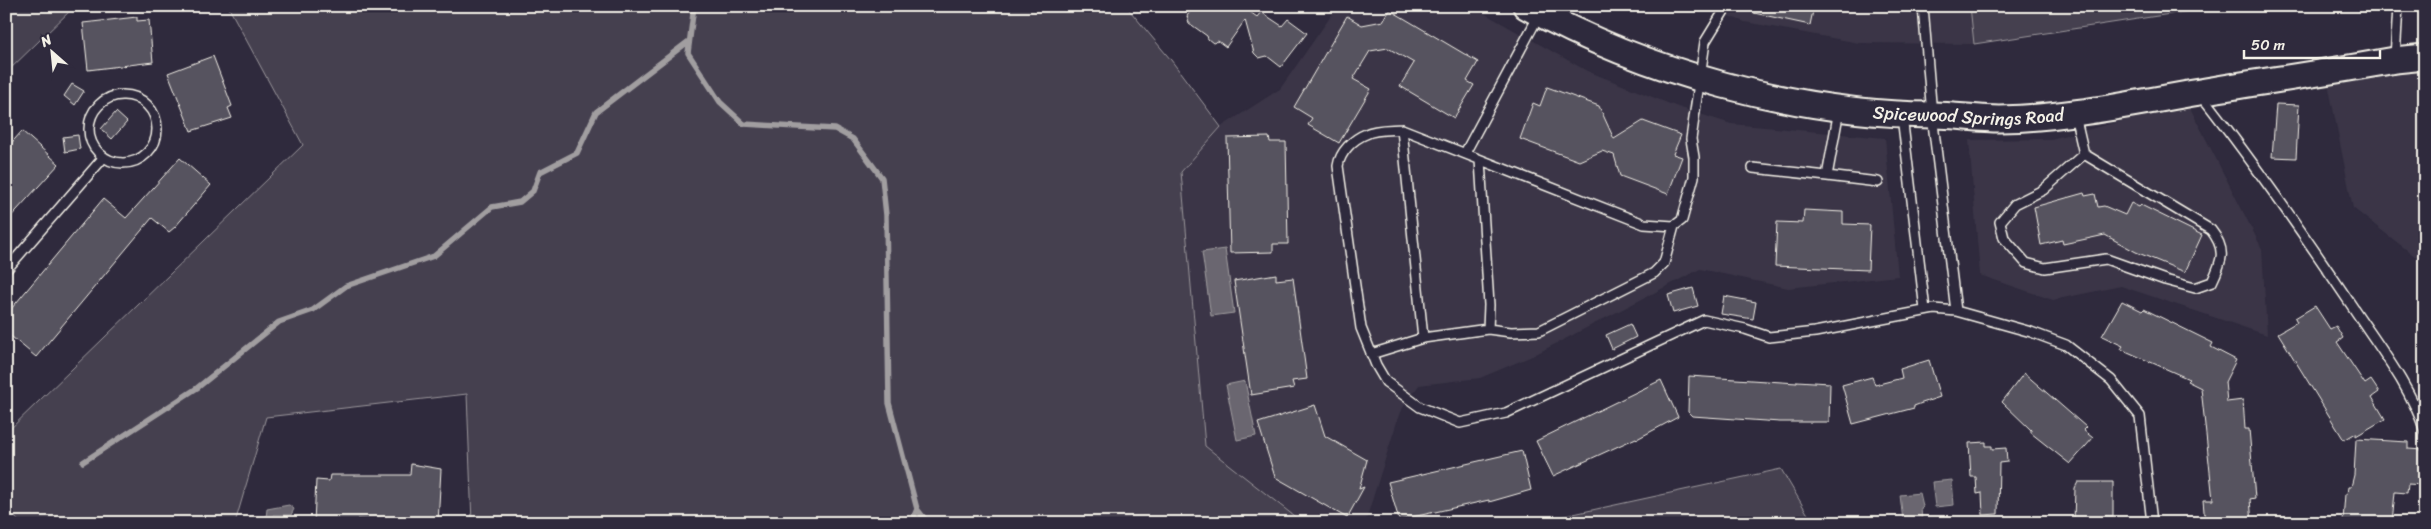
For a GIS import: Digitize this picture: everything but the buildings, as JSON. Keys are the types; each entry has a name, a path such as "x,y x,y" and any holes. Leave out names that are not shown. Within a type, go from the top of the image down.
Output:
{"main road":[{"name":"Spicewood Springs Road","path":"1533,10 1561,26 1629,55 1699,79 1770,95 1839,107 2000,119 2074,112 2395,60 2425,57"}],"lane":[{"path":"1371,354 1423,338 1488,329 1510,332 1539,331 1654,273 1664,262 1674,226 1682,220 1694,177 1694,157 1691,139 1704,42 1727,6"},
{"path":"1923,6 1932,115 1956,311"},
{"path":"2395,60 2398,6"},
{"path":"1465,154 1533,10"},
{"path":"2199,92 2258,170 2393,368 2420,416 2425,431"},
{"path":"128,95 139,98 148,105 157,125 153,146 146,154 126,163 104,157 96,150 91,140 89,128 91,117 97,107 106,100 116,96 128,95"},
{"path":"1826,176 1839,107"},
{"path":"2074,112 2084,154 2211,230 2221,243 2222,263 2212,282 2195,288 2106,258 2045,268 2026,263 2004,238 2000,222 2015,204 2043,190 2084,154"},
{"path":"1901,113 1925,310"},
{"path":"1674,226 1644,224 1402,129 1366,133 1345,149 1339,158 1338,166 1361,328 1371,354 1386,382 1420,407 1460,423 1506,412 1704,320 1745,329 1769,337 1815,332 1925,310 1956,311 2031,332 2066,345 2111,380 2140,416 2152,523"},
{"path":"1402,129 1423,338"},
{"path":"6,270 104,157"},
{"path":"1480,160 1489,305 1488,329"},
{"path":"1753,168 1878,182"}],"shaded area":[{"path":"6,6 75,6 6,73"},
{"path":"228,6 1126,6 1171,60 1221,127 1181,172 1205,446 1303,523 472,523 467,394 266,417 235,523 20,523 6,506 6,433 303,145"},
{"path":"1338,6 1471,6 1587,71 1675,106 1731,124 1885,138 1898,276 1788,288 1700,269 1532,356 1480,378 1419,385 1400,412 1365,523 1303,523 1205,446 1181,172 1221,127 1280,89"},
{"path":"1701,6 1970,6 1974,44 1859,43 1745,22"},
{"path":"1970,6 2223,6 1974,44"},
{"path":"2425,53 2425,264 2353,208 2324,63"},
{"path":"2188,104 2262,249 2267,335 2121,286 2053,300 1980,275 1969,140 2051,139"},
{"path":"1225,249 1234,313 1211,316 1202,252"},
{"path":"1245,381 1256,436 1237,440 1226,385"},
{"path":"1781,469 1813,523 1532,523"},
{"path":"1952,480 1954,505 1935,507 1932,482"},
{"path":"1920,493 1923,506 1921,508 1922,520 1903,521 1900,495"},
{"path":"289,505 294,509 291,515 273,515 271,518 266,518 267,509"}],"waterway":[{"path":"694,6 688,53 720,102 744,124 835,129 853,139 882,178 886,215 889,403 917,509 928,523"},
{"path":"83,462 197,388 279,322 313,310 346,286 434,256 492,207 520,202 533,191 540,172 577,153 596,112 689,41"},
{"path":"911,523 917,509"}]}
